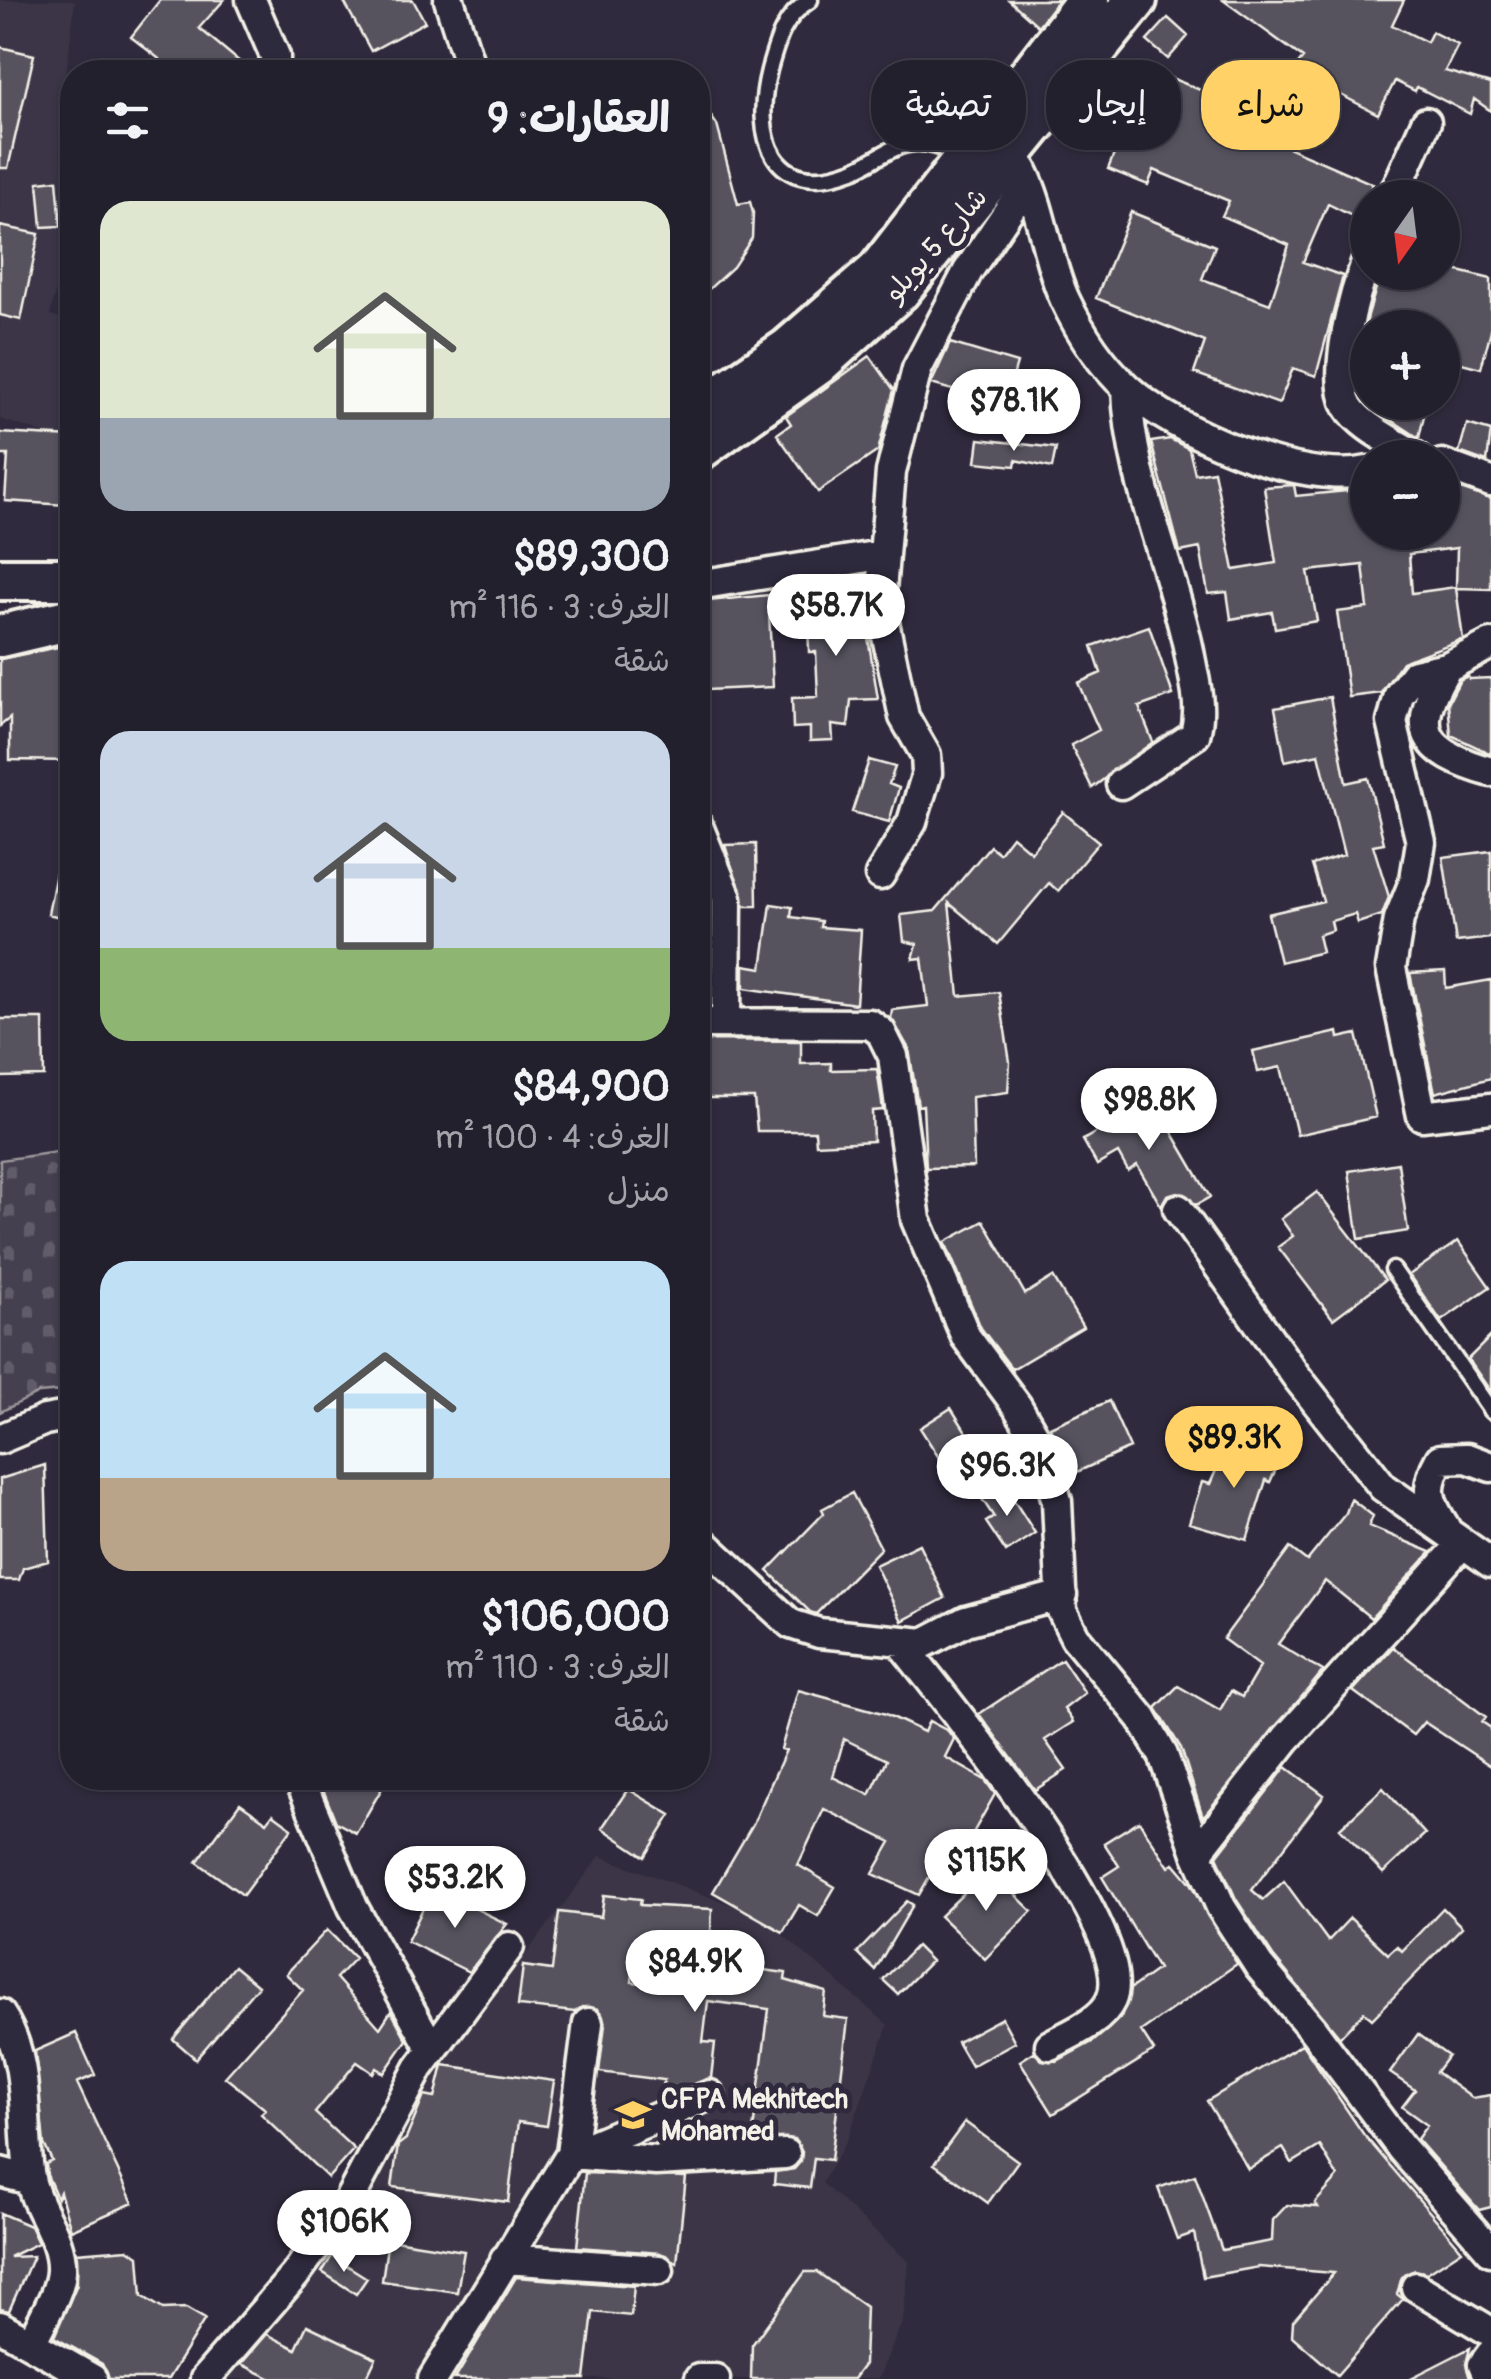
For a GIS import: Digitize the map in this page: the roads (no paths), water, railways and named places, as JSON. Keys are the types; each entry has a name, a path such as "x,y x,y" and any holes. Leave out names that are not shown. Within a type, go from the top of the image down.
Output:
{"main road":[{"path":"710,403 788,348 878,272 999,155 1088,0"},
{"name":"شارع 5 يويلو","path":"710,442 775,398 900,291 999,155 1136,0"},
{"path":"0,580 60,580"},
{"path":"0,636 60,623"}],"street":[{"path":"251,0 275,60"},
{"path":"448,0 468,60"},
{"path":"1400,180 1426,122"},
{"path":"999,155 1064,298 1093,349 1126,388 1201,433 1264,462 1303,473 1350,476"},
{"path":"880,875 912,822 927,773 926,754 904,718 891,672 880,603 880,554 891,472 918,369 968,272 999,155"},
{"path":"1358,290 1342,384 1348,405 1359,418 1391,440"},
{"path":"1121,784 1195,735 1201,713 1181,612 1128,427 1126,388"},
{"path":"1460,471 1491,482"},
{"path":"710,583 880,554"},
{"path":"1491,644 1447,667 1415,674 1399,695 1392,722 1421,842 1414,879 1399,919 1391,968 1422,1116 1491,1108"},
{"path":"1447,667 1424,710 1432,744 1462,764 1491,772"},
{"path":"710,856 727,898 726,1020"},
{"path":"710,1022 870,1024 881,1032 893,1056 916,1220 934,1269 966,1337 1017,1406 1042,1449 1057,1501 1062,1611 1075,1637 1142,1718 1162,1755 1197,1854 1222,1906 1259,1966 1314,2030 1401,2148 1491,2251"},
{"path":"1178,1209 1296,1376 1383,1486 1491,1563"},
{"path":"0,1440 59,1417"},
{"path":"1457,1540 1429,1503 1428,1479 1440,1459 1467,1458 1491,1467"},
{"path":"1197,1854 1286,1740 1457,1540"},
{"path":"710,1549 791,1624 819,1633 924,1643 966,1620 1062,1595"},
{"path":"901,1642 1017,1792 1099,1930 1116,1980 1110,2002 1096,2018 1050,2045"},
{"path":"305,1790 353,1906 432,2049"},
{"path":"205,2379 294,2275 349,2200 432,2049 509,1947"},
{"path":"0,2014 9,2027 22,2083 30,2180 58,2245 62,2275 32,2342"},
{"path":"432,2379 571,2154 588,2022"},
{"path":"571,2154 710,2095"},
{"path":"571,2154 656,2161 785,2154"},
{"path":"0,2172 30,2180"},
{"path":"505,2259 658,2270"},
{"path":"1416,2287 1491,2332"},
{"path":"0,2326 92,2379"},
{"path":"1489,2379 1482,2365 1491,2354"},
{"path":"699,2379 716,2379"}],"lane":[{"path":"810,0 790,13 769,70 762,114 764,144 773,159 803,175 832,177 915,143 999,155"},
{"path":"1393,1270 1491,1411"}],"place":[{"name":"CFPA Mekhitech Mohamed","path":"633,2115"}]}
